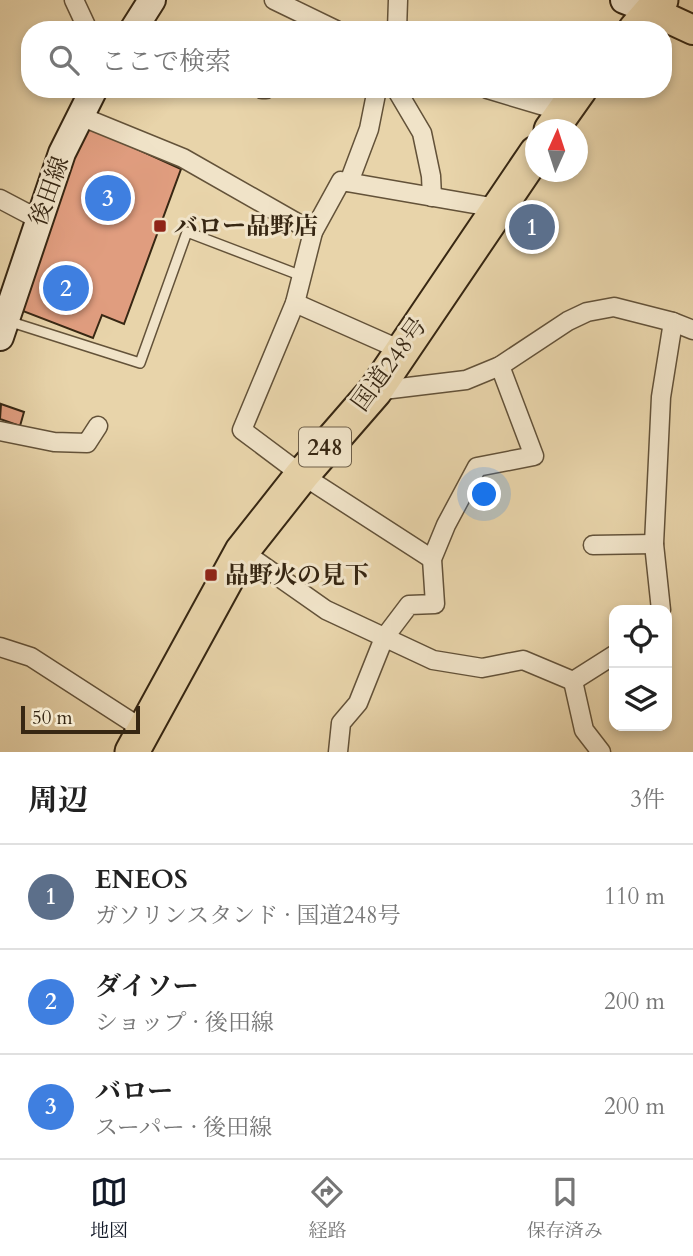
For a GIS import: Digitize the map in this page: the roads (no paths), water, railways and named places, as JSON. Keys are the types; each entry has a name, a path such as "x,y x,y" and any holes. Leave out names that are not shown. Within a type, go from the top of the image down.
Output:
{"highway":[{"path":"559,119 574,98"},
{"name":"国道248号","path":"138,741 242,551 302,475 375,391 525,169"}],"main road":[{"path":"643,10 670,21"},
{"path":"672,22 693,30"}],"street":[{"path":"74,0 84,21"},
{"path":"139,21 152,0"},
{"path":"274,0 317,21"},
{"path":"397,21 398,0"},
{"name":"後田線","path":"3,329 62,153 89,98"},
{"path":"349,182 369,129 375,98"},
{"path":"401,98 422,133 431,176 432,197"},
{"path":"517,98 547,107 566,98"},
{"path":"80,116 183,158 313,232"},
{"path":"432,559 302,475 242,430 295,303 313,232 341,181 497,208"},
{"path":"0,199 38,219"},
{"path":"295,303 401,350"},
{"path":"375,391 466,380 500,366 568,321 587,312 614,307 693,330"},
{"path":"660,605 654,544 661,397 673,322"},
{"path":"338,752 341,723 358,703 384,638 409,605 435,604 432,559 446,525 477,467 534,456 500,366"},
{"path":"0,431 54,442 88,443 98,426"},
{"path":"593,545 654,544"},
{"path":"242,551 326,610 433,660 482,668 523,660 573,681"},
{"path":"0,647 31,657 138,741"},
{"path":"573,681 609,658"},
{"path":"573,681 584,730 601,752"}],"lane":[{"path":"3,329 140,363 187,232 302,276"}],"place":[{"name":"バロー","path":"108,198"},
{"name":"バロー品野店","path":"160,226"},
{"name":"ENEOS","path":"532,227"},
{"name":"ダイソー","path":"66,288"},
{"name":"品野火の見下","path":"211,575"}]}
